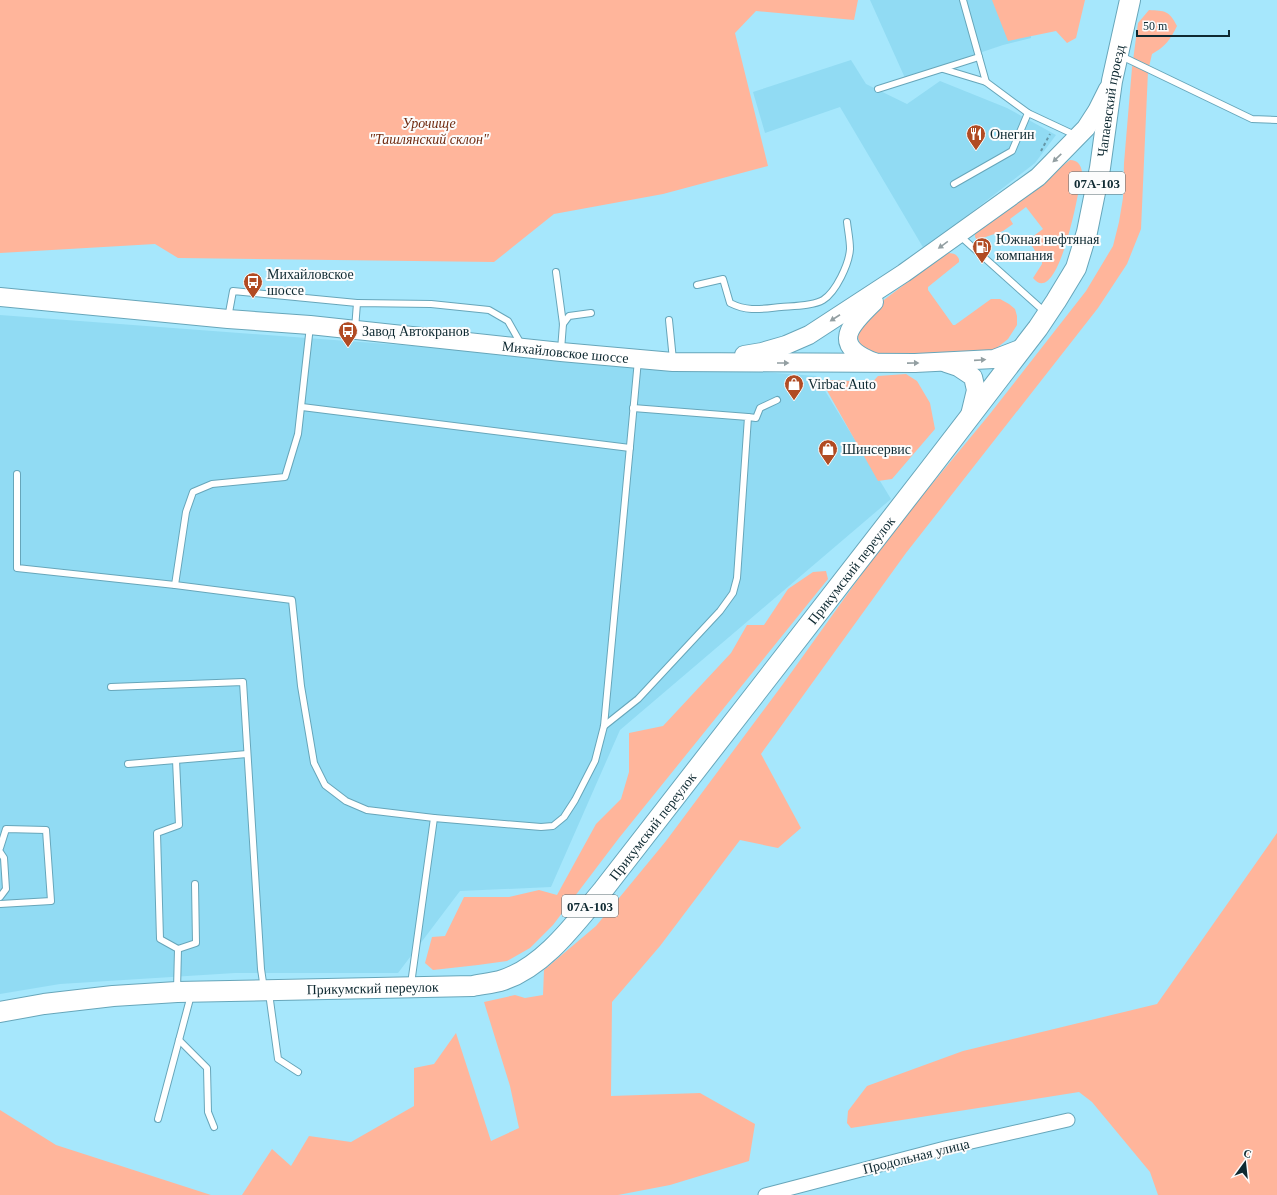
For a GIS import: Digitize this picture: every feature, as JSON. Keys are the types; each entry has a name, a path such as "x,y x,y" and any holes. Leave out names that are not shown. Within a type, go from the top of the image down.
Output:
{"main road":[{"name":"Чапаевский проезд","path":"1020,350 1047,314 1076,268 1087,232 1100,168 1112,81 1130,0"},
{"path":"702,363 762,352 786,345 809,335 904,274 1038,176 1086,128 1097,112 1112,81"},
{"path":"876,363 861,357 852,350 848,342 848,333 851,326 860,315 904,274"},
{"name":"Михайловское шоссе","path":"0,297 228,319 310,325 561,352 673,362 915,363 994,359 1020,350"},
{"name":"Прикумский переулок","path":"0,1012 44,1004 113,996 184,992 473,986 504,980 527,969 546,955 603,890 1020,350"},
{"path":"941,362 958,367 973,377 976,390 970,415"}],"street":[{"name":"Продольная улица","path":"765,1195 945,1148 1068,1120"}],"lane":[{"path":"963,0 986,82"},
{"path":"1118,54 1252,119 1277,120"},
{"path":"878,89 979,58"},
{"path":"942,69 986,82 1028,113 1078,137"},
{"path":"954,184 1012,151 1028,113"},
{"path":"697,285 723,279 730,303 740,308 754,310 803,305 823,300 831,294 847,262 850,251 847,222"},
{"path":"959,234 1047,314"},
{"path":"556,272 563,324 561,352"},
{"path":"228,319 233,291 357,303 431,304 489,310 508,321 522,348"},
{"path":"355,330 357,303"},
{"path":"563,324 569,316 591,313"},
{"path":"669,320 673,362"},
{"path":"175,585 186,512 193,492 212,484 285,477 298,434 310,325"},
{"path":"17,474 17,568 175,585 292,600 301,686 314,762 325,785 346,801 367,810 434,818 541,827 553,826 564,817 575,800 594,761 604,726 638,359"},
{"path":"633,408 756,418 760,408 777,400"},
{"path":"302,407 630,448"},
{"path":"604,726 638,698 720,611 733,593 737,578 748,417"},
{"path":"111,687 243,682 261,968 278,1059 298,1072"},
{"path":"128,764 247,754"},
{"path":"176,760 178,825 157,832 160,939 178,949 196,943 195,884"},
{"path":"411,987 434,818"},
{"path":"0,848 6,830 46,830 51,901 0,904"},
{"path":"0,852 4,858 6,889 0,898"},
{"path":"158,1119 179,1040 184,992 178,949"},
{"path":"179,1040 207,1068 208,1112 214,1127"}],"shaded area":[{"path":"870,0 1030,0 1031,38 1003,45 905,78"},
{"path":"851,60 866,84 907,104 940,81 1007,108 1056,135 1035,163 924,249 840,107 765,133 753,92"},
{"path":"0,315 816,376 891,499 620,730 551,887 460,891 398,973 235,973 60,984 0,994"}],"green space":[{"name":"Урочище \"Ташлянский склон\"","path":"0,0 858,0 854,20 756,11 735,33 768,166 663,194 554,214 494,262 178,258 155,244 0,253"},
{"path":"992,0 1085,0 1076,38 1067,43 1056,31 1008,41"},
{"path":"1149,10 1166,12 1172,17 1177,26 1167,42 1152,54 1148,71 1141,229 1127,264 1098,308 906,553 761,754 801,828 778,848 740,840 660,946 612,1002 611,1096 700,1093 755,1124 749,1161 670,1185 618,1195 242,1195 272,1149 291,1166 309,1136 351,1142 414,1106 414,1068 434,1064 456,1033 491,1141 519,1128 510,1086 484,1002 515,995 525,998 543,995 544,970 596,926 666,841 783,684 889,536 989,415 1086,291 1113,246 1119,222 1123,198 1124,163 1132,68 1138,23"},
{"path":"1070,160 1079,163 1082,172 1077,199 1066,242 1059,262 1051,277 1042,283 1033,278 1042,264 1042,261 1028,240 1043,229 1026,207 1010,219 1013,224 1003,231 977,240 975,233"},
{"path":"946,253 955,254 959,259 959,262 928,287 928,290 953,325 991,299 1000,299 1015,309 1017,316 1017,325 1008,339 993,351 880,356 862,348 857,333 864,315"},
{"path":"906,374 917,381 930,403 935,429 892,479 878,481 825,387 827,380 853,381 867,388 878,376"},
{"path":"826,571 828,579 619,838 553,925 530,948 507,961 433,970 425,963 432,937 445,936 464,897 509,897 539,890 557,895 596,824 621,799 629,772 629,733 663,726 731,653 747,625 764,625 788,589 813,572"},
{"path":"1277,833 1277,1195 1158,1195 1150,1172 1092,1102 1079,1092 851,1128 847,1123 848,1111 867,1086 963,1051 1157,1004"},
{"path":"0,1110 56,1145 211,1195 0,1195"}],"place":[{"name":"Онегин","path":"976,151"},
{"name":"Южная нефтяная компания","path":"982,264"},
{"name":"Михайловское шоссе","path":"253,299"},
{"name":"Завод Автокранов","path":"348,348"},
{"name":"Virbac Auto","path":"794,401"},
{"name":"Шинсервис","path":"828,466"}]}
